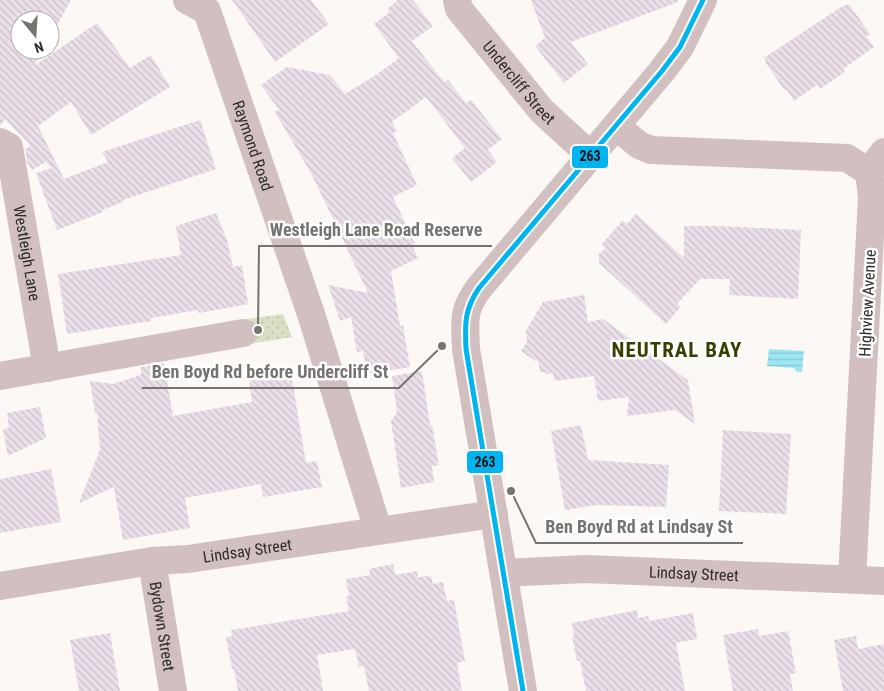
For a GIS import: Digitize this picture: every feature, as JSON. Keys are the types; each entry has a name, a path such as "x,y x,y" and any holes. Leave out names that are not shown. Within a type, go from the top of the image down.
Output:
{"street":[{"name":"Raymond Road","path":"187,0 207,11 312,318 378,530"},
{"name":"Undercliff Street","path":"457,0 459,9 542,111 591,156"},
{"path":"523,691 466,349 465,315 470,300 479,288 617,127 680,47 703,0"},
{"name":"Highview Avenue","path":"617,127 639,145 651,150 847,158 877,162 872,198 852,578"},
{"name":"Westleigh Lane","path":"0,142 9,146 47,368"},
{"path":"0,376 243,333"},
{"name":"Lindsay Street","path":"0,586 152,561 207,556 494,514"},
{"name":"Bydown Street","path":"152,561 173,691"},
{"name":"Lindsay Street","path":"504,573 586,569 852,578 884,581"}],"green space":[{"path":"283,314 292,337 231,347 225,322"}],"water":[{"path":"769,349 804,351 802,372 795,371 795,368 767,366"}],"building":[{"path":"0,0 71,0 60,20 60,10 10,10 10,60 37,60 34,66 43,60 60,60 60,48 97,23 130,68 151,55 170,87 91,135 71,102 38,126 64,179 108,162 102,152 200,120 216,169 123,200 123,202 102,210 103,212 57,230 36,173 52,168 46,162 32,170 27,162 25,149 31,146 5,119 0,126"},
{"path":"232,0 311,0 329,24 275,62"},
{"path":"398,0 413,0 433,26 412,41 444,82 448,80 466,103 471,100 502,139 488,150 497,162 471,182 452,158 465,148 426,97 392,122 397,131 393,133 417,185 393,197 415,244 412,245 418,258 391,271 400,326 403,325 410,367 367,374 363,351 357,352 351,317 340,321 328,285 368,293 312,175 275,112 279,110 261,85 287,67 330,75 345,94 379,73 399,58 374,24 390,12 387,9"},
{"path":"531,0 678,0 678,2 571,42 588,64 564,83 535,46 545,38"},
{"path":"849,4 870,34 866,36 874,47 843,69 845,72 820,89 817,85 794,101 786,89 785,91 764,58 841,7"},
{"path":"216,213 227,240 233,267 242,265 248,304 199,313 198,310 151,318 151,321 67,334 58,274 181,255 176,226"},
{"path":"636,214 684,258 684,226 801,230 798,299 729,295 730,279 700,279 677,304 681,307 666,324 599,263 599,254 606,248 602,244 623,220 627,224"},
{"path":"584,295 588,322 603,319 688,380 695,424 675,410 627,416 629,397 598,401 594,376 554,381 553,373 546,374 545,372 540,372 538,361 535,361 521,351 527,342 526,331 543,302"},
{"path":"164,363 173,416 252,402 249,380 291,373 306,463 317,461 322,487 263,497 261,484 185,498 190,528 123,540 114,487 79,503 100,450 97,412 95,413 90,381 113,384 141,375 141,367"},
{"path":"422,371 430,425 432,425 439,465 432,466 434,482 401,488 391,421 397,412 392,376"},
{"path":"40,407 46,438 8,456 3,429 9,428 7,413"},
{"path":"581,425 588,460 669,465 666,507 596,505 565,510 551,431"},
{"path":"723,430 791,434 786,514 719,511"},
{"path":"51,469 61,522 0,533 0,479"},
{"path":"393,564 395,575 417,571 418,577 431,576 433,584 443,582 447,601 454,600 465,661 457,663 462,691 369,691 364,666 359,667 355,649 317,655 323,691 238,691 226,637 232,636 231,630 349,611 346,596 349,596 346,579 370,575 369,569"},
{"path":"637,610 638,618 648,616 649,621 693,613 697,639 676,643 685,691 586,691 580,661 577,661 572,636 574,636 572,623"},
{"path":"758,629 759,636 788,631 796,673 790,674 793,691 733,691 723,635"},
{"path":"110,633 120,691 79,691 70,640"},
{"path":"856,636 858,649 884,644 884,691 843,691 834,640"}],"transit line":[{"name":"263","path":"523,691 466,349 466,317 470,303 479,288 662,71 680,47 703,0"}],"place":[{"name":"Westleigh Lane Road Reserve","path":"258,330"},
{"name":"Ben Boyd Rd before Undercliff St","path":"442,346"},
{"name":"Ben Boyd Rd at Lindsay St","path":"511,491"}],"district":[{"name":"NEUTRAL BAY","path":"677,350"}]}
